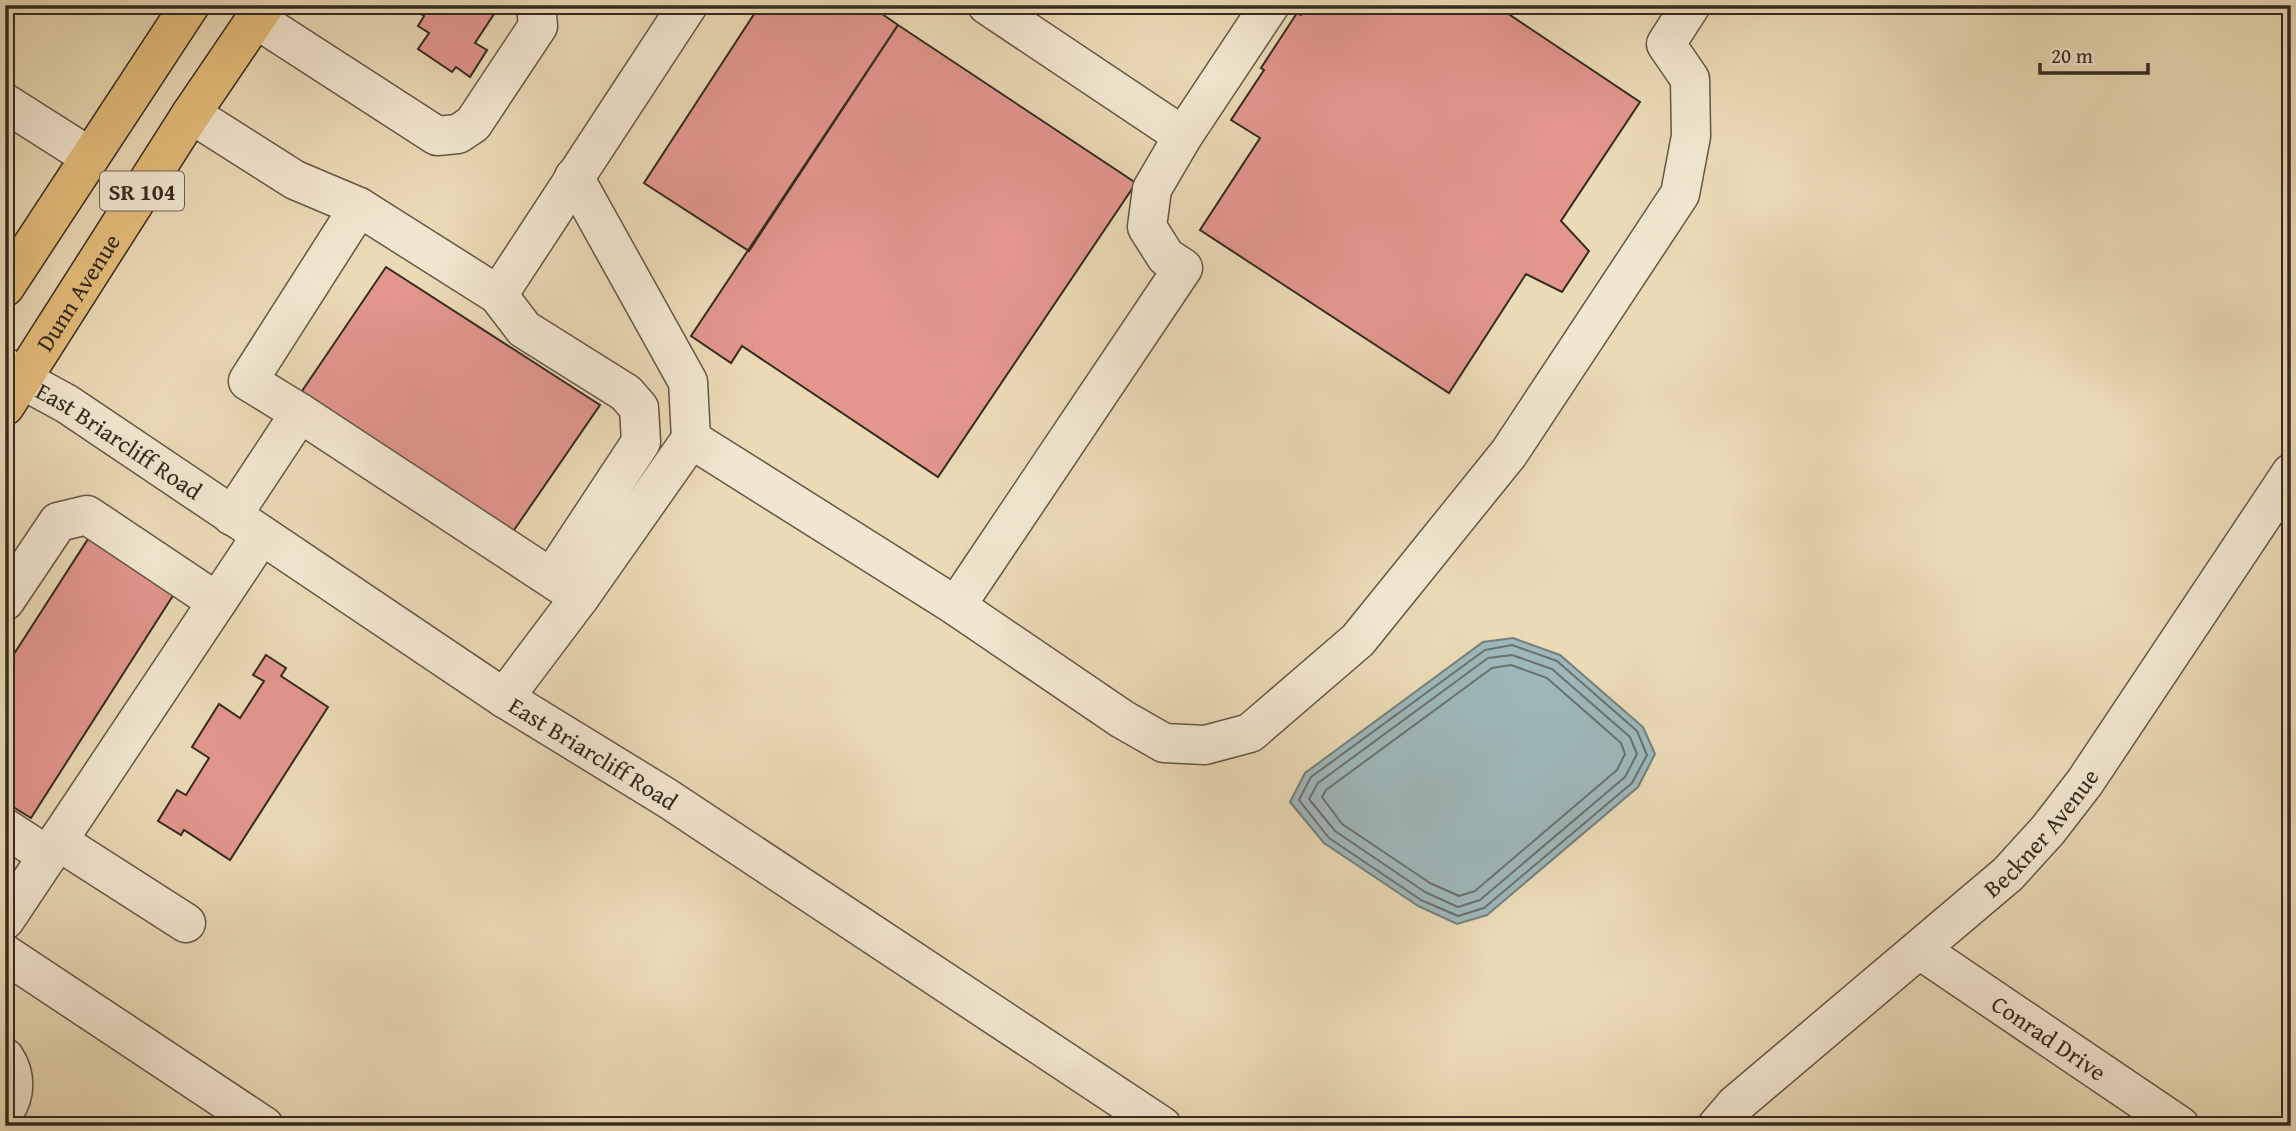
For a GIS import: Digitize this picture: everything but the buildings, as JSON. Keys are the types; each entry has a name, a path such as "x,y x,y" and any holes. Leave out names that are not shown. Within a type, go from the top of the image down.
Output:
{"main road":[{"name":"SR 104","path":"5,287 190,5"},
{"name":"Dunn Avenue","path":"11,384 260,12"}],"street":[{"path":"260,12 438,136 458,134 473,124 538,26 536,5"},
{"path":"498,295 688,5"},
{"path":"986,5 1183,136"},
{"path":"956,606 1182,268 1166,257 1147,227 1152,189 1183,136 1270,5"},
{"path":"691,439 956,606 1111,712 1164,743 1205,745 1250,733 1358,640 1509,453 1680,194 1691,136 1690,79 1667,44 1691,5"},
{"path":"5,103 90,157"},
{"path":"191,114 295,180 359,207 498,295 524,329 625,393 639,408 640,442 566,587 504,698"},
{"path":"566,587 691,439 688,382 574,177"},
{"path":"359,207 248,381 566,587"},
{"name":"East Briarcliff Road","path":"11,384 67,404 504,698 667,798 1122,1115 1162,1126"},
{"path":"5,920 217,602 247,526 300,413"},
{"name":"Beckner Avenue","path":"1717,1126 1735,1105 2008,874 2048,830 2085,782 2291,473"},
{"path":"7,588 58,522 87,515 217,602"},
{"path":"5,828 53,848 187,923"},
{"name":"Conrad Drive","path":"1920,950 2179,1126"},
{"path":"5,954 264,1126"},
{"path":"5,1058 13,1070 13,1100 5,1111"}],"water":[{"path":"1513,638 1560,655 1643,727 1655,754 1638,787 1487,915 1457,924 1418,906 1324,843 1290,802 1305,773 1483,642"}]}
